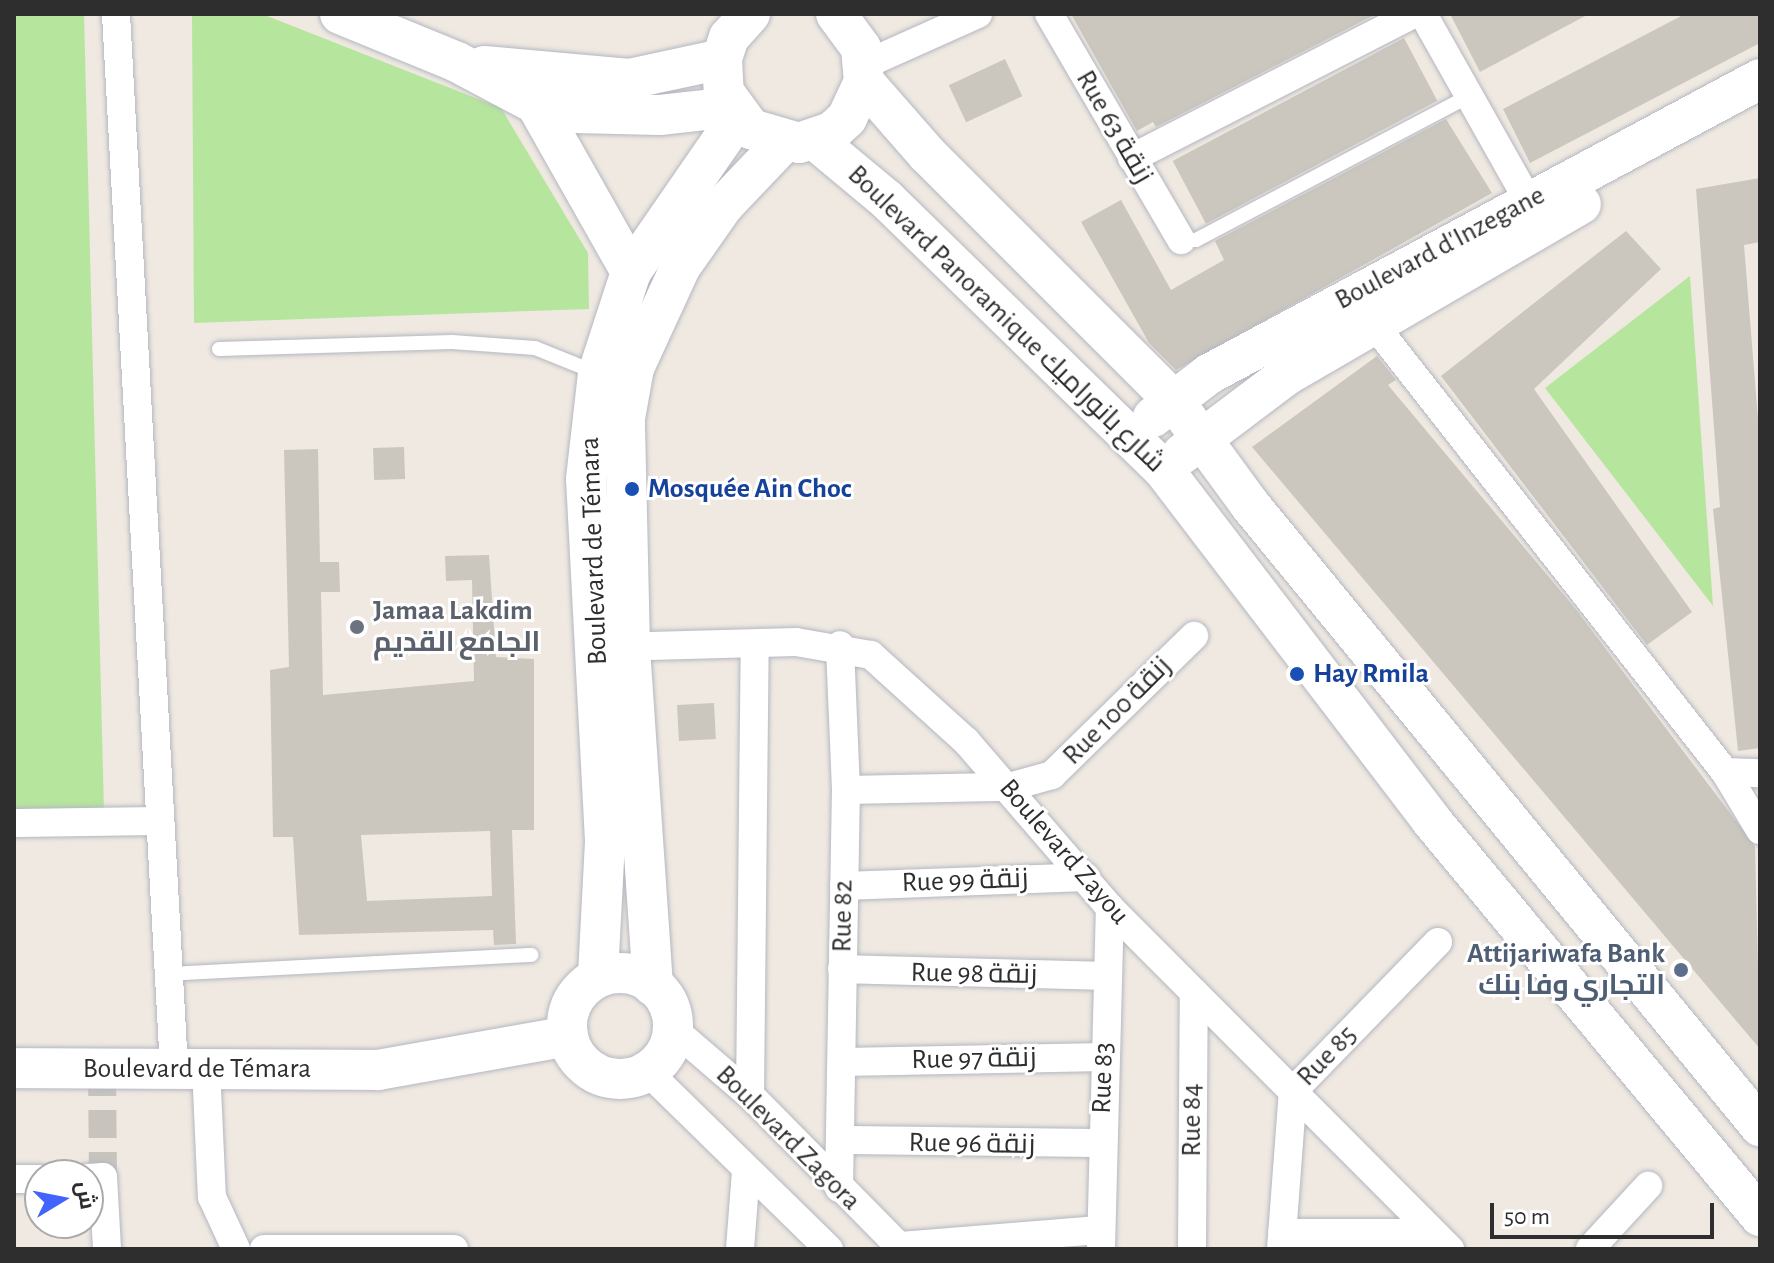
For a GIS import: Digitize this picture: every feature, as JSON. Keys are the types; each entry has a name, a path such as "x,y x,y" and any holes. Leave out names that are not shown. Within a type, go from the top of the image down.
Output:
{"street":[{"path":"116,14 167,974 190,1068 212,1197 236,1249"},
{"path":"340,14 457,62 536,104 599,116 734,112 722,59 729,37 750,14"},
{"path":"864,73 978,14"},
{"name":"Rue 63 زنقة","path":"1049,14 1181,240"},
{"path":"1132,158 1413,14"},
{"path":"1423,14 1467,97 1528,200"},
{"name":"Boulevard Panoramique شارع بانوراميك","path":"840,16 864,73 928,155 1174,401 1203,436 1250,505 1753,1107"},
{"path":"457,62 629,79 722,59"},
{"name":"Boulevard de Témara","path":"598,975 605,875 621,447 634,368 681,266 723,206 799,141 847,118 864,73"},
{"name":"Boulevard d'Inzegane","path":"1131,434 1209,374 1528,200 1760,79"},
{"path":"536,104 631,272"},
{"name":"Boulevard d'Inzegane","path":"1163,469 1203,436 1372,322 1760,110"},
{"name":"Boulevard Panoramique شارع بانوراميك","path":"734,112 799,141 886,199 1131,434 1163,469 1431,820 1760,1216"},
{"name":"Boulevard de Témara","path":"653,986 613,647 586,479 598,373 631,272 734,112"},
{"path":"1372,322 1725,772 1760,830"},
{"name":"Rue 100 زنقة","path":"846,790 1009,787 1052,775 1194,636"},
{"path":"750,1095 755,644"},
{"name":"Boulevard Zayou","path":"613,647 840,645 871,655 918,694 1009,787 1110,908 1442,1241"},
{"name":"Rue 82","path":"839,1188 843,1140 842,969 846,790 840,645"},
{"path":"1725,772 1760,773"},
{"path":"14,823 160,821"},
{"name":"Rue 99 زنقة","path":"844,886 1086,877"},
{"name":"Rue 83","path":"1101,1240 1105,976 1110,908"},
{"name":"Rue 85","path":"1282,1241 1293,1091 1438,942"},
{"name":"Rue 98 زنقة","path":"842,969 1105,976"},
{"path":"628,973 653,986 668,1006 672,1028 669,1048 649,1073 620,1079 592,1073 568,1036 574,1000 598,975 628,973"},
{"name":"Rue 84","path":"1192,1249 1194,992"},
{"name":"Boulevard Zagora","path":"672,1028 750,1095 900,1247"},
{"name":"Boulevard de Témara","path":"14,1068 378,1070 568,1036"},
{"name":"Rue 97 زنقة","path":"844,1062 1104,1057"},
{"name":"Boulevard Zagora","path":"649,1073 829,1249"},
{"name":"Rue 96 زنقة","path":"843,1140 1101,1143"},
{"path":"740,1249 746,1171"},
{"path":"1590,1249 1648,1186"},
{"path":"104,1195 107,1249"},
{"path":"900,1247 1101,1240"},
{"path":"1282,1241 1442,1241"},
{"path":"264,1249 454,1249"}],"lane":[{"path":"1181,240 1196,240 1467,97"},
{"path":"219,349 452,342 535,348 598,373"},
{"path":"167,974 532,955"}],"green space":[{"path":"14,14 84,14 104,812 14,817"},
{"path":"192,14 262,14 501,108 588,253 589,309 194,323"},
{"path":"1690,276 1713,606 1545,388"}],"building":[{"path":"1071,14 1376,14 1156,127 1153,122 1137,131"},
{"path":"1450,14 1589,14 1480,72"},
{"path":"1685,14 1760,14 1760,43 1530,163 1503,109"},
{"path":"1404,38 1437,101 1206,224 1173,161"},
{"path":"1005,59 1022,96 966,122 949,85"},
{"path":"1446,119 1492,193 1176,370 1149,343 1081,222 1121,200 1171,290 1224,260 1215,241"},
{"path":"1760,178 1760,242 1744,245 1760,444 1760,748 1738,751 1713,509 1720,507 1696,189"},
{"path":"1626,231 1661,269 1534,389 1692,612 1647,645 1441,376"},
{"path":"1377,356 1396,380 1388,385 1574,607 1755,846 1760,1049 1252,447"},
{"path":"404,447 405,479 374,480 373,448"},
{"path":"318,449 320,562 339,562 340,592 321,592 323,695 474,681 472,580 446,581 445,556 489,555 496,657 534,659 534,830 512,830 516,944 494,945 493,930 299,935 293,837 273,837 270,670 289,667 284,450","holes":["490,831 492,896 367,901 361,835"]},
{"path":"714,703 716,739 679,741 677,705"}],"tunnel":[{"path":"102,1068 103,1159"}],"place":[{"name":"Mosquée Ain Choc","path":"632,489"},
{"name":"Jamaa Lakdim الجامع القديم","path":"357,627"},
{"name":"Hay Rmila","path":"1297,674"},
{"name":"Attijariwafa Bank التجاري وفا بنك","path":"1681,970"}]}
